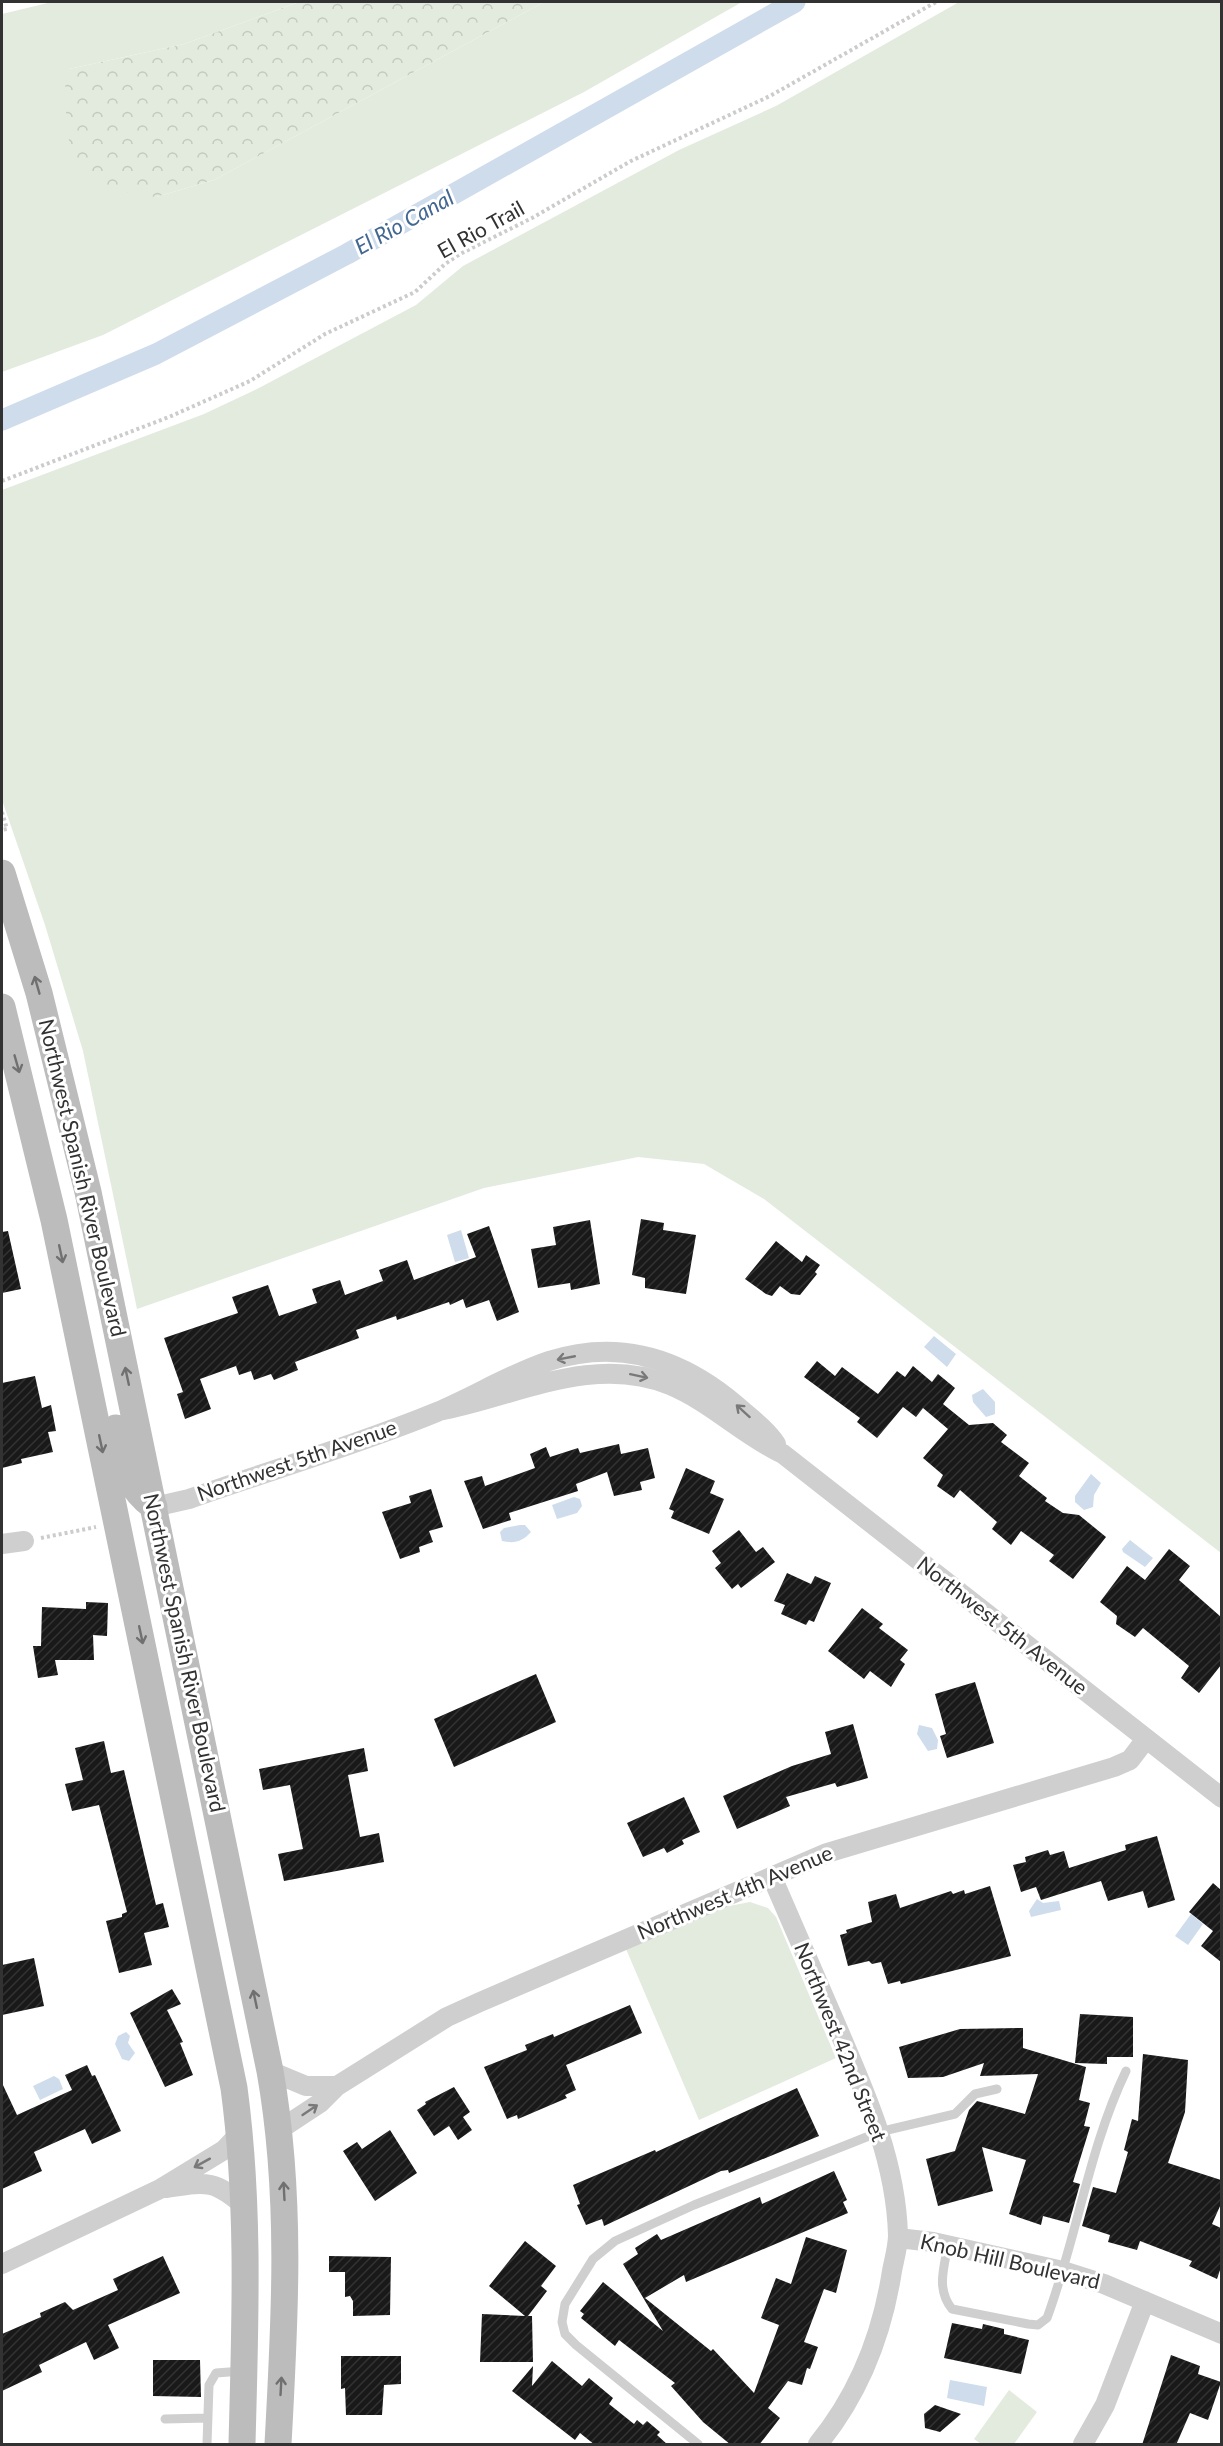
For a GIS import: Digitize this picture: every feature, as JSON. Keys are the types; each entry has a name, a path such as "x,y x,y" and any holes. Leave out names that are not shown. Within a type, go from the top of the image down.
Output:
{"main road":[{"name":"Northwest Spanish River Boulevard","path":"4,887 39,993 73,1123 270,2071 279,2130 286,2260 278,2445"},
{"name":"Northwest Spanish River Boulevard","path":"2,1007 38,1146 227,2049 240,2133 245,2207 242,2445"},
{"path":"70,1298 107,1385 130,1482 139,1495 154,1507"}],"street":[{"name":"Northwest 5th Avenue","path":"154,1507 189,1499 438,1411 473,1405 577,1375 628,1374 670,1385 704,1404 760,1443 783,1454 1221,1798"},
{"path":"2,1544 24,1541"},
{"name":"Northwest 4th Avenue","path":"279,2130 320,2103 337,2085 447,2017 827,1853 1114,1767 1130,1760 1146,1739"},
{"name":"Northwest 42nd Street","path":"772,1877 879,2132 890,2176 898,2238 888,2301 870,2359 852,2395 818,2445"},
{"name":"Northwest 4th Avenue","path":"270,2071 306,2086 337,2085"},
{"path":"2,2264 160,2189 224,2150 240,2133"},
{"path":"160,2189 190,2184 218,2186 245,2207"},
{"name":"Knob Hill Boulevard","path":"898,2238 948,2245 1063,2271 1221,2331"},
{"path":"1083,2445 1105,2405 1145,2301"}],"lane":[{"path":"948,2245 941,2287 945,2301 952,2309 1038,2325 1047,2318 1063,2271 1112,2101 1126,2071"},
{"path":"698,2445 576,2345 566,2334 562,2322 565,2304 577,2281 593,2259 615,2241 633,2232 879,2132 956,2114 975,2094 997,2089"},
{"path":"207,2445 209,2385 216,2373 244,2371"},
{"path":"165,2419 208,2418"}],"path":[{"name":"El Rio Trail","path":"2,481 169,417 250,381 326,334 416,292 445,264 460,254 532,218 632,161 770,96 936,2"},
{"path":"2,812 7,829 2,830"},
{"path":"24,1541 117,1524"}],"green space":[{"path":"52,2 299,2 184,44 69,69 156,197 214,180 544,2 742,2 584,92 103,335 2,372 2,14"},
{"path":"299,2 544,2 214,180 156,197 97,188 71,160 64,92 69,69 184,44"},
{"path":"959,2 1221,2 1221,1553 764,1199 704,1164 638,1157 484,1188 137,1309 83,1051 45,925 2,800 2,490 204,414 257,389 416,305 463,266 679,150 776,106"},
{"path":"750,1902 768,1908 776,1917 836,2058 699,2120 626,1949 724,1907"},
{"path":"1009,2390 1037,2412 1014,2444 981,2444 974,2439"}],"water":[{"path":"461,1230 469,1258 455,1262 447,1235"},
{"path":"934,1336 956,1354 947,1367 924,1347"},
{"path":"983,1389 995,1402 995,1414 986,1417 973,1402 972,1395"},
{"path":"1091,1474 1101,1483 1094,1495 1093,1507 1084,1510 1075,1502 1075,1496"},
{"path":"574,1497 580,1499 582,1506 577,1513 557,1519 552,1505"},
{"path":"525,1525 531,1532 518,1541 502,1541 500,1532 504,1528"},
{"path":"1130,1540 1153,1558 1145,1567 1123,1552 1122,1549"},
{"path":"919,1725 932,1728 938,1740 937,1749 928,1751 917,1734"},
{"path":"1037,1899 1043,1903 1059,1901 1061,1910 1031,1917 1029,1911"},
{"path":"1191,1914 1203,1924 1188,1945 1175,1936"},
{"path":"126,2032 130,2036 128,2043 135,2053 129,2061 122,2059 115,2044 118,2036"},
{"path":"54,2076 59,2079 63,2089 40,2100 33,2086"},
{"path":"950,2380 987,2387 984,2406 947,2398"}],"building":[{"path":"641,1219 664,1223 663,1230 696,1235 686,1294 645,1288 645,1278 632,1275"},
{"path":"590,1220 600,1284 571,1290 570,1283 538,1288 531,1249 556,1245 553,1227"},
{"path":"489,1226 519,1312 497,1321 489,1300 466,1308 463,1299 397,1320 396,1316 356,1330 359,1338 295,1362 298,1370 274,1380 271,1374 254,1380 251,1371 239,1375 236,1366 200,1379 211,1409 185,1419 177,1394 183,1392 164,1338 238,1313 232,1297 268,1285 279,1316 317,1303 312,1289 340,1280 345,1295 383,1281 379,1270 407,1260 414,1280 476,1257 467,1234"},
{"path":"8,1231 21,1289 2,1293 2,1232"},
{"path":"776,1241 802,1262 806,1255 820,1265 815,1272 817,1274 800,1295 791,1294 780,1286 772,1296 745,1279"},
{"path":"817,1361 835,1376 842,1367 878,1394 897,1371 905,1377 913,1366 932,1382 938,1374 955,1388 943,1404 969,1425 993,1423 1007,1435 1001,1442 1029,1463 1019,1476 1047,1498 1045,1501 1063,1513 1079,1515 1106,1537 1073,1579 1049,1561 1054,1555 1021,1531 1011,1545 992,1529 997,1522 960,1490 954,1498 937,1486 943,1475 923,1458 948,1429 923,1408 916,1417 903,1407 877,1438 857,1422 860,1418 804,1377"},
{"path":"35,1376 42,1408 51,1405 56,1431 48,1432 53,1452 21,1459 22,1463 2,1468 2,1383"},
{"path":"619,1444 621,1454 648,1448 655,1478 640,1482 642,1490 614,1496 607,1472 576,1484 578,1491 509,1513 511,1520 483,1529 464,1481 482,1476 485,1486 535,1468 530,1454 546,1447 550,1457 578,1448 580,1453"},
{"path":"686,1468 715,1481 710,1493 724,1499 709,1534 671,1518 674,1511 669,1509"},
{"path":"431,1489 443,1527 429,1531 433,1542 419,1547 420,1552 400,1559 382,1512 411,1503 409,1496"},
{"path":"739,1530 756,1552 763,1547 775,1562 741,1588 738,1584 732,1589 715,1568 721,1563 712,1551"},
{"path":"1169,1549 1190,1566 1179,1580 1221,1617 1221,1665 1199,1693 1181,1678 1189,1666 1143,1628 1135,1637 1116,1624 1117,1616 1100,1602 1127,1566 1145,1580"},
{"path":"787,1573 811,1584 815,1576 831,1583 814,1622 809,1620 806,1625 781,1614 785,1605 774,1601"},
{"path":"86,1602 108,1603 107,1636 93,1635 94,1660 55,1660 58,1675 38,1678 33,1646 41,1646 42,1607 86,1609"},
{"path":"862,1608 883,1624 879,1628 908,1650 900,1660 905,1664 891,1687 870,1671 864,1679 828,1651"},
{"path":"536,1674 556,1722 454,1767 434,1719"},
{"path":"975,1682 994,1743 947,1758 940,1736 946,1734 935,1694"},
{"path":"853,1724 868,1778 837,1787 835,1783 786,1797 790,1806 737,1829 723,1796 792,1766 831,1754 825,1732"},
{"path":"104,1741 111,1773 124,1770 156,1905 163,1903 169,1927 144,1933 152,1965 119,1973 106,1921 122,1917 122,1914 127,1912 99,1805 72,1811 65,1784 83,1780 75,1748"},
{"path":"364,1748 368,1771 348,1775 360,1837 379,1833 384,1862 284,1881 278,1854 303,1849 290,1785 263,1790 259,1769"},
{"path":"684,1797 700,1832 682,1840 684,1844 667,1853 664,1848 643,1857 627,1823"},
{"path":"1157,1836 1175,1900 1148,1908 1143,1891 1108,1901 1101,1881 1041,1900 1036,1887 1021,1892 1013,1865 1026,1862 1025,1857 1048,1850 1050,1855 1064,1851 1069,1868 1126,1850 1125,1845"},
{"path":"1213,1883 1221,1890 1221,1962 1201,1946 1213,1931 1189,1912"},
{"path":"990,1886 1011,1956 901,1984 900,1981 888,1984 881,1962 872,1964 869,1961 848,1966 840,1935 847,1933 846,1930 872,1922 868,1902 896,1894 900,1908 951,1891 953,1894 964,1890 965,1894"},
{"path":"34,1958 44,2006 2,2015 2,1965"},
{"path":"172,1989 181,2004 167,2010 183,2042 180,2043 193,2075 165,2087 130,2013"},
{"path":"630,2005 642,2033 566,2065 576,2090 565,2095 567,2098 518,2119 517,2115 507,2119 484,2067 527,2050 525,2045 553,2034 554,2037"},
{"path":"1080,2014 1133,2017 1133,2057 1107,2057 1107,2064 1075,2063"},
{"path":"1023,2028 1023,2048 1086,2067 1079,2100 1090,2103 1084,2126 1090,2127 1073,2182 1080,2184 1069,2223 1043,2216 1041,2225 1009,2214 1026,2160 982,2147 993,2191 938,2206 926,2159 955,2151 969,2110 977,2101 1025,2114 1038,2074 980,2076 984,2063 943,2077 908,2078 899,2047 960,2029"},
{"path":"1143,2054 1188,2060 1185,2112 1168,2163 1221,2180 1221,2204 1212,2224 1221,2228 1221,2267 1217,2279 1189,2266 1192,2261 1140,2241 1137,2250 1108,2242 1110,2235 1082,2226 1093,2187 1116,2193 1128,2152 1124,2150 1132,2119 1138,2121"},
{"path":"87,2065 92,2076 95,2075 121,2131 92,2144 85,2129 34,2152 42,2171 2,2189 2,2083 17,2115 72,2090 65,2075"},
{"path":"454,2087 470,2112 463,2117 472,2130 458,2140 449,2126 434,2136 417,2110 426,2104 425,2102"},
{"path":"797,2088 819,2136 729,2173 728,2170 721,2171 604,2226 602,2219 586,2225 577,2205 580,2204 573,2185 655,2150 656,2152"},
{"path":"390,2130 417,2173 375,2201 343,2151 357,2142 362,2149"},
{"path":"834,2171 847,2200 843,2202 848,2213 686,2282 684,2275 645,2298 711,2351 713,2349 754,2393 779,2325 761,2318 776,2278 791,2284 806,2237 847,2250 836,2293 824,2289 804,2342 818,2347 810,2369 807,2368 802,2385 788,2381 768,2408 780,2418 759,2445 731,2445 703,2422 671,2386 675,2383 619,2340 615,2346 581,2318 584,2314 580,2311 603,2282 663,2331 623,2264 638,2254 635,2248 657,2234 661,2240 760,2197 762,2204"},
{"path":"525,2241 556,2266 541,2286 547,2291 528,2316 532,2316 533,2362 480,2362 482,2314 525,2316 489,2286"},
{"path":"163,2256 180,2293 108,2325 119,2348 94,2360 86,2342 39,2365 42,2372 2,2391 2,2334 41,2317 40,2313 65,2302 73,2310 118,2290 113,2279"},
{"path":"329,2256 391,2257 390,2315 353,2316 353,2301 350,2296 345,2297 345,2272 329,2272"},
{"path":"952,2323 982,2329 983,2324 1004,2329 1004,2334 1029,2340 1021,2374 944,2358"},
{"path":"1171,2355 1200,2366 1198,2374 1221,2382 1208,2420 1190,2413 1176,2445 1142,2445"},
{"path":"341,2356 401,2356 401,2384 384,2385 382,2415 346,2415 345,2388 341,2389"},
{"path":"153,2360 200,2360 201,2397 153,2396"},
{"path":"552,2361 582,2386 589,2378 613,2398 609,2404 634,2424 637,2420 643,2425 647,2421 660,2432 657,2435 668,2445 595,2445 580,2433 575,2440 512,2391 533,2366 532,2386"},
{"path":"935,2405 961,2414 940,2432 925,2428 924,2414"}],"waterway":[{"name":"El Rio Canal","path":"2,420 156,354 347,254 795,2"}]}
